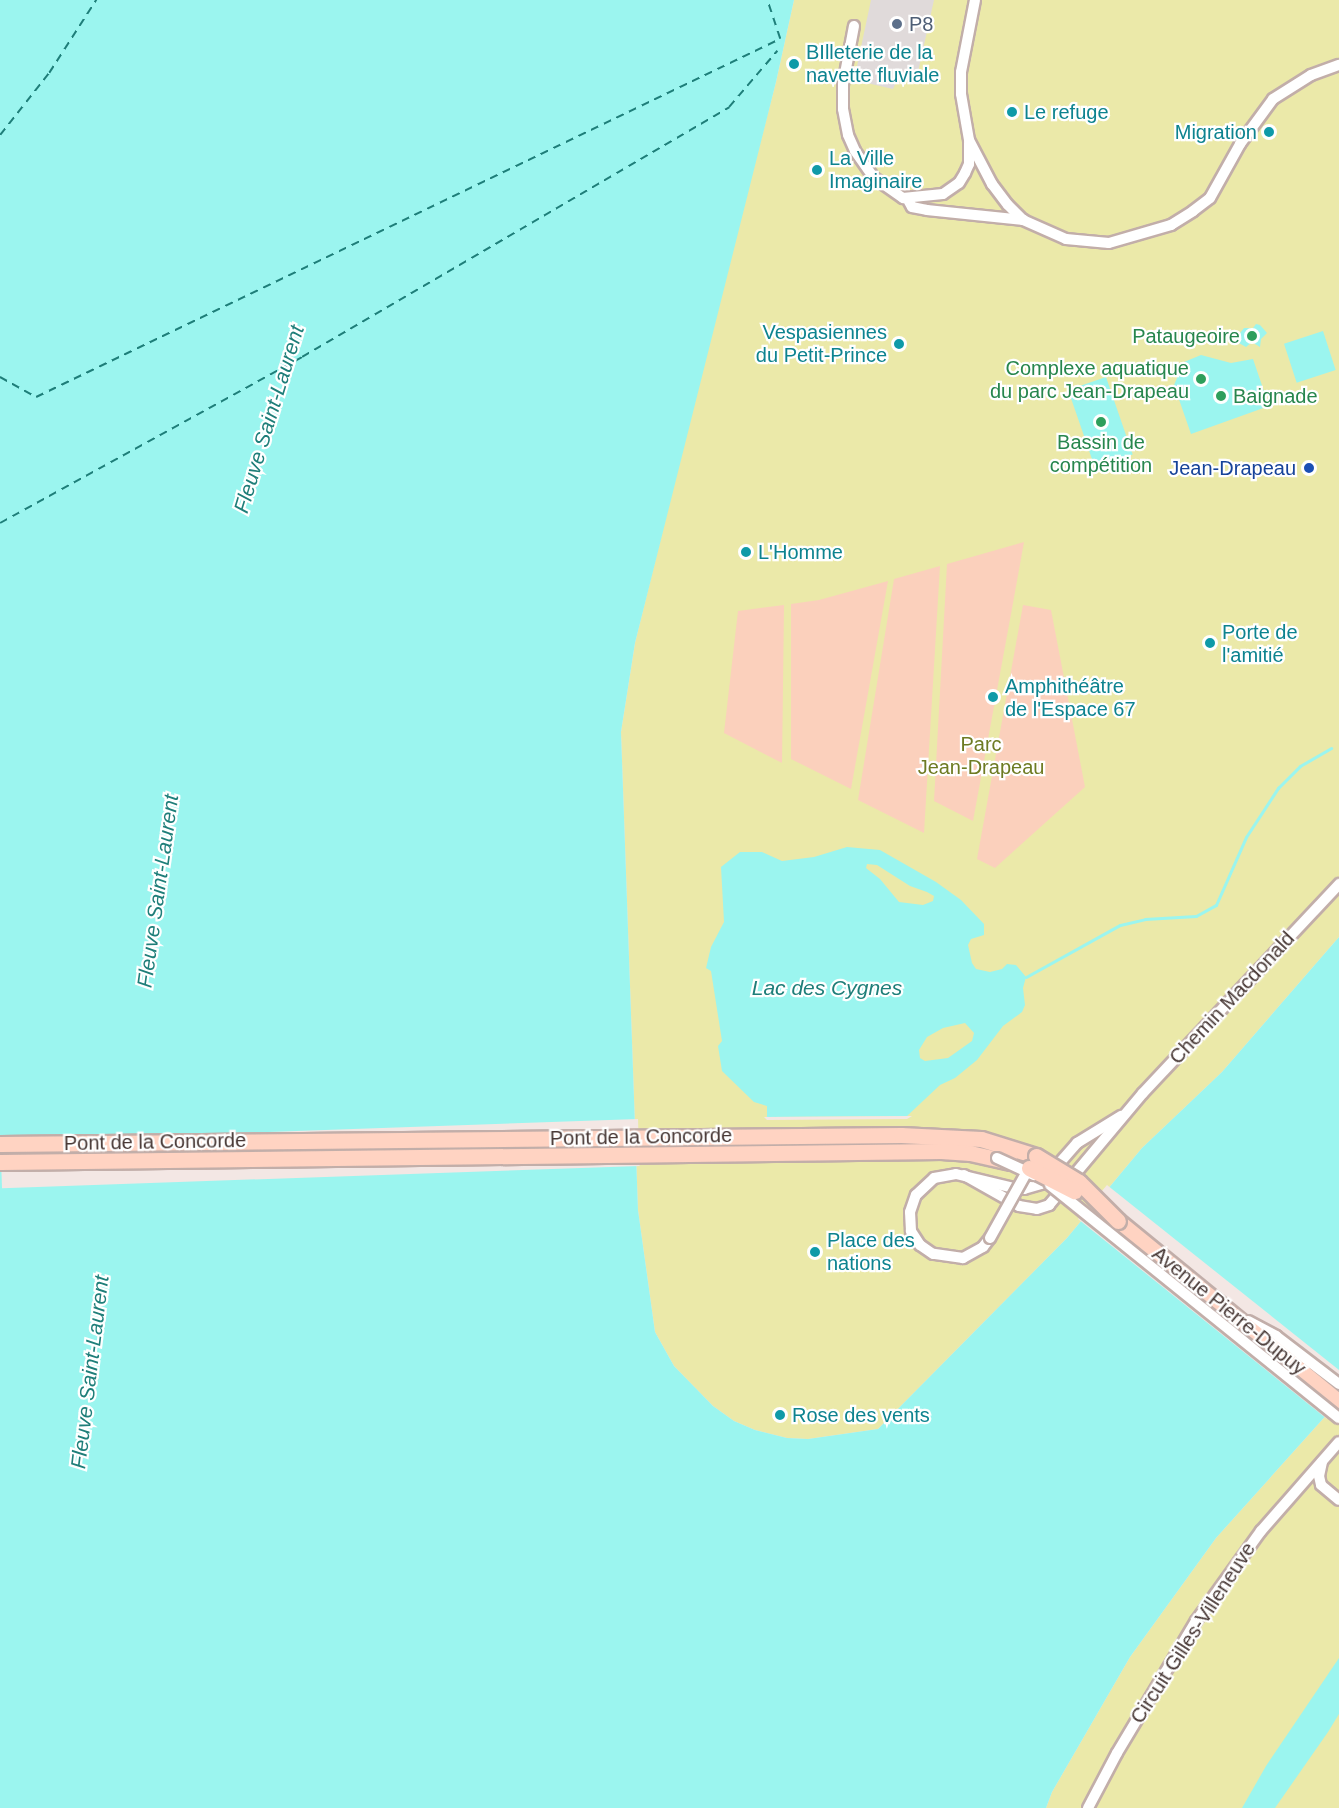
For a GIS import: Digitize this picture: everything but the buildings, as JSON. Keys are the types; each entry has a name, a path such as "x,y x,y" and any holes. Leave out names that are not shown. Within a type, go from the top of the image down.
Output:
{"street":[{"path":"907,198 914,195 935,196 959,183 969,164 969,140 961,94 961,72 975,0"},
{"path":"854,26 842,95 848,135 873,177 885,188 907,198 912,207 1023,220 1066,239 1109,243 1171,225 1210,198 1245,136 1273,99 1311,75 1339,66"},
{"path":"969,140 992,184 1023,220"},
{"name":"Chemin Macdonald","path":"964,1174 1019,1206 1028,1209 1044,1208 1071,1182 1126,1113 1339,884"},
{"name":"Chemin Macdonald","path":"1030,1165 990,1238 973,1254 952,1259 926,1250 911,1231 912,1203 922,1187 934,1178 964,1174 1014,1188 1024,1189 1041,1184 1077,1143 1126,1113"},
{"name":"Pont de la Concorde","path":"0,1144 901,1135 981,1139 1030,1165 1055,1188 1339,1418"},
{"name":"Pont de la Concorde","path":"0,1162 941,1151 1030,1165 1079,1182 1118,1221"},
{"name":"Avenue Pierre-Dupuy","path":"1118,1221 1339,1402"},
{"path":"1233,1313 1276,1336 1339,1384"},
{"name":"Circuit Gilles-Villeneuve","path":"1088,1808 1117,1753 1196,1621 1261,1531 1339,1442"},
{"path":"1323,1459 1319,1476 1321,1485 1339,1500"}],"green space":[{"name":"Parc Jean-Drapeau","path":"794,0 1339,0 1339,937 1222,1072 1142,1148 1067,1238 878,1429 808,1439 787,1438 755,1430 734,1421 713,1406 674,1366 655,1332 638,1210 621,732 635,643 776,82"},
{"path":"1339,1401 1339,1808 1046,1808 1052,1792 1130,1657 1216,1538"}],"sand":[{"path":"1024,542 973,821 934,801 947,564"},
{"path":"940,566 924,833 858,800 894,579"},
{"path":"888,581 851,789 791,759 791,604 819,600"},
{"path":"784,605 782,763 724,733 738,611"},
{"path":"1023,605 1051,610 1085,787 995,868 977,859"}],"shaded area":[{"name":"P8","path":"871,0 934,0 916,81 898,78 893,89 854,80"}],"water":[{"name":"Fleuve Saint-Laurent","path":"0,0 794,0 776,82 635,643 621,732 638,1210 655,1332 674,1366 713,1406 734,1421 755,1430 787,1438 808,1439 878,1429 1067,1238 1142,1148 1222,1072 1339,937 1339,1401 1216,1538 1130,1657 1052,1792 1046,1808 0,1808"},
{"name":"Pataugeoire","path":"1256,324 1267,333 1261,339 1260,347 1252,342 1246,347 1237,342 1236,338 1244,328 1253,328"},
{"path":"1323,331 1336,370 1297,383 1284,344"},
{"name":"Baignade","path":"1201,355 1231,363 1253,359 1269,406 1191,434 1174,385 1184,362"},
{"name":"Bassin de compétition","path":"1106,377 1133,455 1095,468 1068,390"},
{"name":"Lac des Cygnes","path":"847,847 880,850 936,882 961,900 984,924 984,935 971,939 968,945 972,963 976,969 990,972 1002,969 1007,964 1016,965 1026,977 1023,988 1025,1005 1022,1012 1003,1026 977,1060 955,1078 940,1085 907,1116 767,1117 767,1106 754,1102 722,1071 718,1046 722,1041 711,971 706,968 711,947 724,922 721,867 740,852 762,852 782,861 814,857","holes":["867,864 877,865 910,886 927,892 934,896 933,901 923,905 899,902 880,879 866,868","965,1023 974,1033 972,1041 948,1058 925,1061 920,1058 919,1050 927,1037 943,1028"]},
{"path":"1339,1658 1339,1714 1328,1732 1275,1808 1242,1808 1266,1766"}],"pier":[{"path":"912,1116 907,1119 767,1120 764,1117"},
{"path":"638,1119 640,1166 2,1188 0,1141"},
{"path":"1107,1185 1339,1370 1339,1406 1327,1419 1078,1219"}],"waterway":[{"path":"1026,977 1120,925 1145,919 1196,916 1216,905 1246,837 1278,788 1300,766 1331,748"}],"ferry route":[{"path":"0,135 49,73 96,0"},
{"path":"0,377 36,397 780,39 767,0"},
{"path":"0,523 302,357 729,107 777,51"}],"place":[{"name":"P8","path":"897,24"},
{"name":"BIlleterie de la navette fluviale","path":"794,64"},
{"name":"Le refuge","path":"1012,112"},
{"name":"Migration","path":"1269,132"},
{"name":"La Ville Imaginaire","path":"817,170"},
{"name":"Pataugeoire","path":"1252,336"},
{"name":"Vespasiennes du Petit-Prince","path":"899,344"},
{"name":"Complexe aquatique du parc Jean-Drapeau","path":"1201,379"},
{"name":"Baignade","path":"1221,396"},
{"name":"Bassin de compétition","path":"1101,422"},
{"name":"Jean-Drapeau","path":"1309,468"},
{"name":"L'Homme","path":"746,552"},
{"name":"Porte de l'amitié","path":"1210,643"},
{"name":"Amphithéâtre de l'Espace 67","path":"993,697"},
{"name":"Place des nations","path":"815,1252"},
{"name":"Rose des vents","path":"780,1415"}]}
